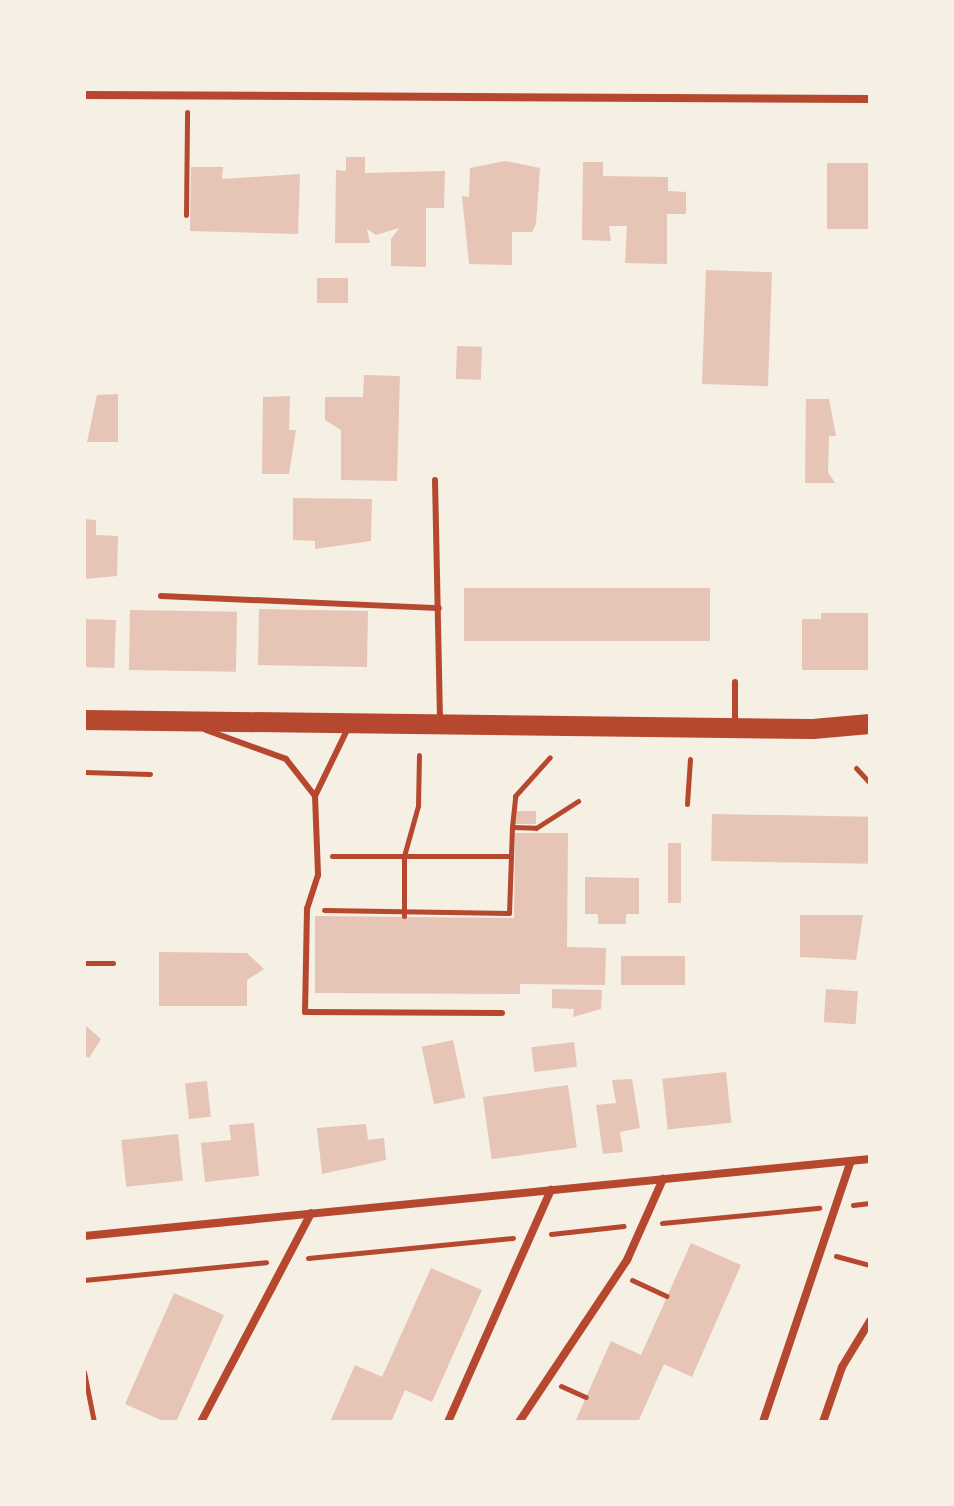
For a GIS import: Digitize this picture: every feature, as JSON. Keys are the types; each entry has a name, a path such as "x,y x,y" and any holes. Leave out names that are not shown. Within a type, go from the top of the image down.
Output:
{"main road":[{"path":"84,720 813,729 870,724"},
{"path":"813,729 870,739"}],"street":[{"path":"84,95 870,99"},
{"path":"84,1236 870,1159"},
{"path":"763,1422 823,1253 851,1161"},
{"path":"519,1422 618,1273 647,1224 663,1179"},
{"path":"448,1422 551,1190"},
{"path":"201,1422 311,1213"},
{"path":"823,1422 842,1367 870,1321"}],"lane":[{"path":"435,480 440,725"},
{"path":"161,596 439,608"},
{"path":"735,682 735,728"},
{"path":"183,722 286,759 315,796"},
{"path":"350,723 315,796 317,856 307,909 305,1012 502,1013"}],"path":[{"path":"186,215 187,95"},
{"path":"403,913 404,856 418,806 419,755"},
{"path":"307,909 509,913 515,796 550,757"},
{"path":"687,804 690,759"},
{"path":"856,768 870,783"},
{"path":"84,772 150,774"},
{"path":"512,827 536,828 578,801"},
{"path":"317,856 511,856"},
{"path":"84,963 113,963"},
{"path":"84,1280 870,1203"},
{"path":"823,1253 870,1265"},
{"path":"618,1273 667,1296"},
{"path":"84,1372 94,1422"}],"building":[{"path":"346,157 365,157 365,173 445,171 444,208 426,208 426,267 391,266 391,239 399,228 376,235 367,229 370,243 335,243 336,170 346,171"},
{"path":"505,161 540,168 536,224 532,232 512,232 512,265 469,264 462,196 469,197 470,168"},
{"path":"583,162 603,162 603,176 668,177 668,191 686,192 686,214 667,214 667,264 625,263 627,226 609,226 611,241 582,240"},
{"path":"827,163 870,163 870,229 827,229"},
{"path":"191,167 223,167 222,179 300,174 298,234 190,231"},
{"path":"706,270 772,272 768,386 702,384"},
{"path":"317,278 348,278 348,303 317,303"},
{"path":"457,346 482,347 481,380 456,379"},
{"path":"364,375 400,376 397,481 341,480 341,430 325,420 325,397 363,397"},
{"path":"118,394 118,442 87,442 97,395"},
{"path":"290,396 289,430 296,430 289,474 262,474 263,397"},
{"path":"806,399 829,399 836,436 829,436 828,472 835,483 805,483"},
{"path":"293,498 372,499 371,541 315,549 315,541 293,540"},
{"path":"84,519 96,520 96,535 118,536 117,576 84,579"},
{"path":"464,588 710,588 710,641 464,641"},
{"path":"259,609 368,611 367,667 258,665"},
{"path":"130,610 237,612 236,672 129,670"},
{"path":"821,613 870,613 870,670 802,670 802,619 821,619"},
{"path":"84,619 116,620 114,668 84,667"},
{"path":"514,811 536,811 536,824 514,824"},
{"path":"712,814 870,817 869,864 711,861"},
{"path":"515,833 568,833 567,947 606,948 605,985 520,984 520,994 315,993 315,916 514,918"},
{"path":"668,843 681,843 681,903 668,903"},
{"path":"585,877 639,878 639,914 626,914 626,924 598,924 598,914 585,914"},
{"path":"800,915 863,915 856,960 800,957"},
{"path":"159,952 247,953 264,969 247,980 247,1006 159,1006"},
{"path":"621,956 685,956 685,985 621,985"},
{"path":"552,989 602,990 601,1009 573,1017 574,1009 552,1008"},
{"path":"826,989 858,991 856,1024 824,1022"},
{"path":"84,1024 101,1039 89,1058 84,1055"},
{"path":"453,1040 465,1098 434,1104 422,1047"},
{"path":"574,1042 577,1067 534,1072 531,1047"},
{"path":"726,1072 731,1123 668,1129 662,1079"},
{"path":"632,1079 640,1128 620,1132 623,1152 603,1154 596,1105 616,1103 612,1080"},
{"path":"207,1081 211,1117 189,1119 185,1083"},
{"path":"568,1085 577,1147 492,1159 483,1097"},
{"path":"254,1123 259,1176 205,1182 201,1143 231,1140 229,1125"},
{"path":"366,1124 368,1140 384,1138 386,1160 322,1174 317,1128"},
{"path":"178,1134 183,1181 126,1187 121,1140"},
{"path":"691,1243 741,1265 692,1377 664,1364 638,1422 575,1422 611,1341 641,1355"},
{"path":"431,1268 482,1290 432,1402 405,1390 391,1422 330,1422 355,1365 382,1377"},
{"path":"174,1293 224,1315 176,1422 165,1422 125,1404"}]}
